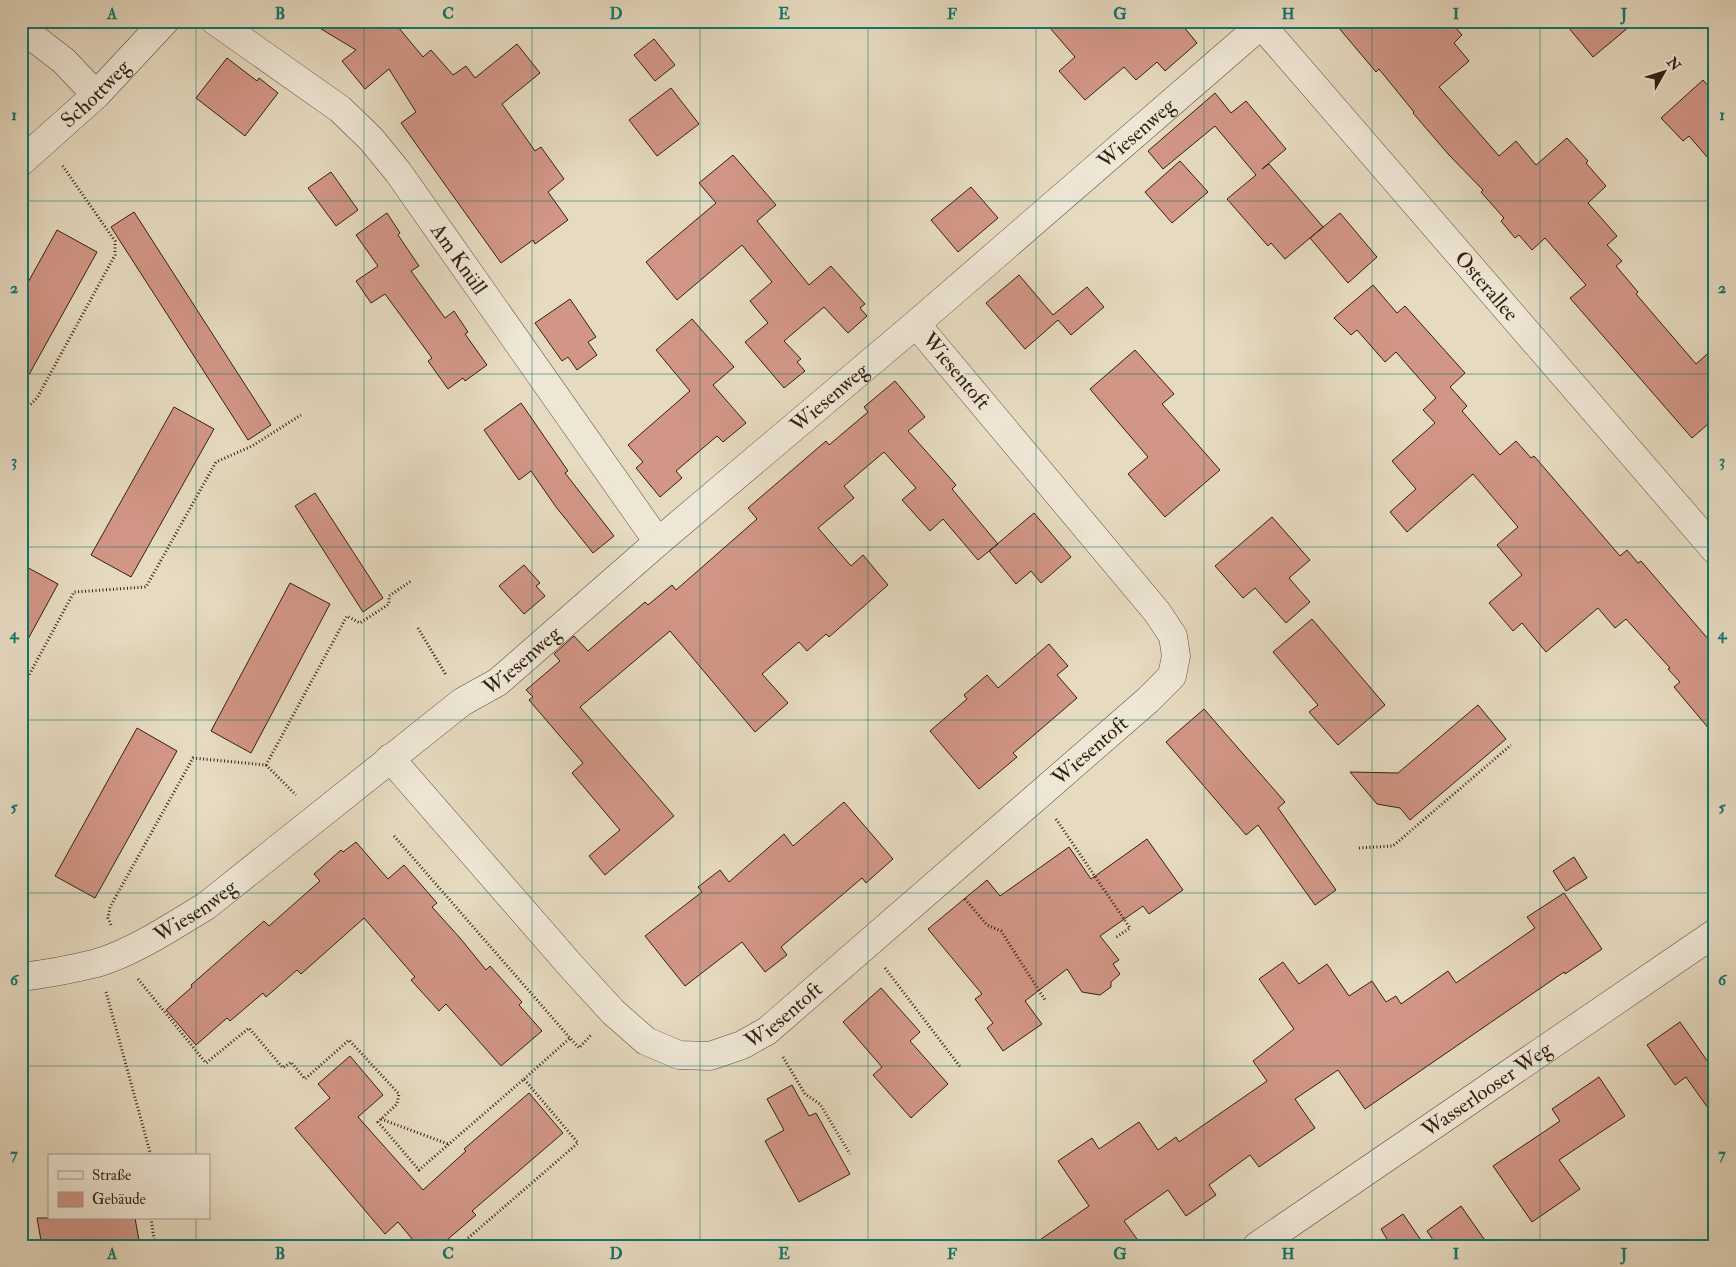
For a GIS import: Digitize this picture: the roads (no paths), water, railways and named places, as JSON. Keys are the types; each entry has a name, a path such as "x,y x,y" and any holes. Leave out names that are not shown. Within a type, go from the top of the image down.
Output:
{"street":[{"name":"Schottweg","path":"21,162 96,94 165,21"},
{"name":"Am Knüll","path":"215,21 340,109 371,139 398,172 658,542"},
{"name":"Wiesenweg","path":"21,977 98,963 124,952 206,906 462,702 498,682 658,542 916,324 1259,23"},
{"name":"Osterallee","path":"1259,23 1715,550"},
{"path":"21,28 64,61 96,94"},
{"name":"Wiesentoft","path":"390,758 571,966 613,1012 646,1041 679,1055 710,1056 742,1045 767,1031 1148,700 1172,676 1176,656 1173,636 1157,612 916,324"},
{"name":"Wasserlooser Weg","path":"1257,1246 1715,933"}]}
